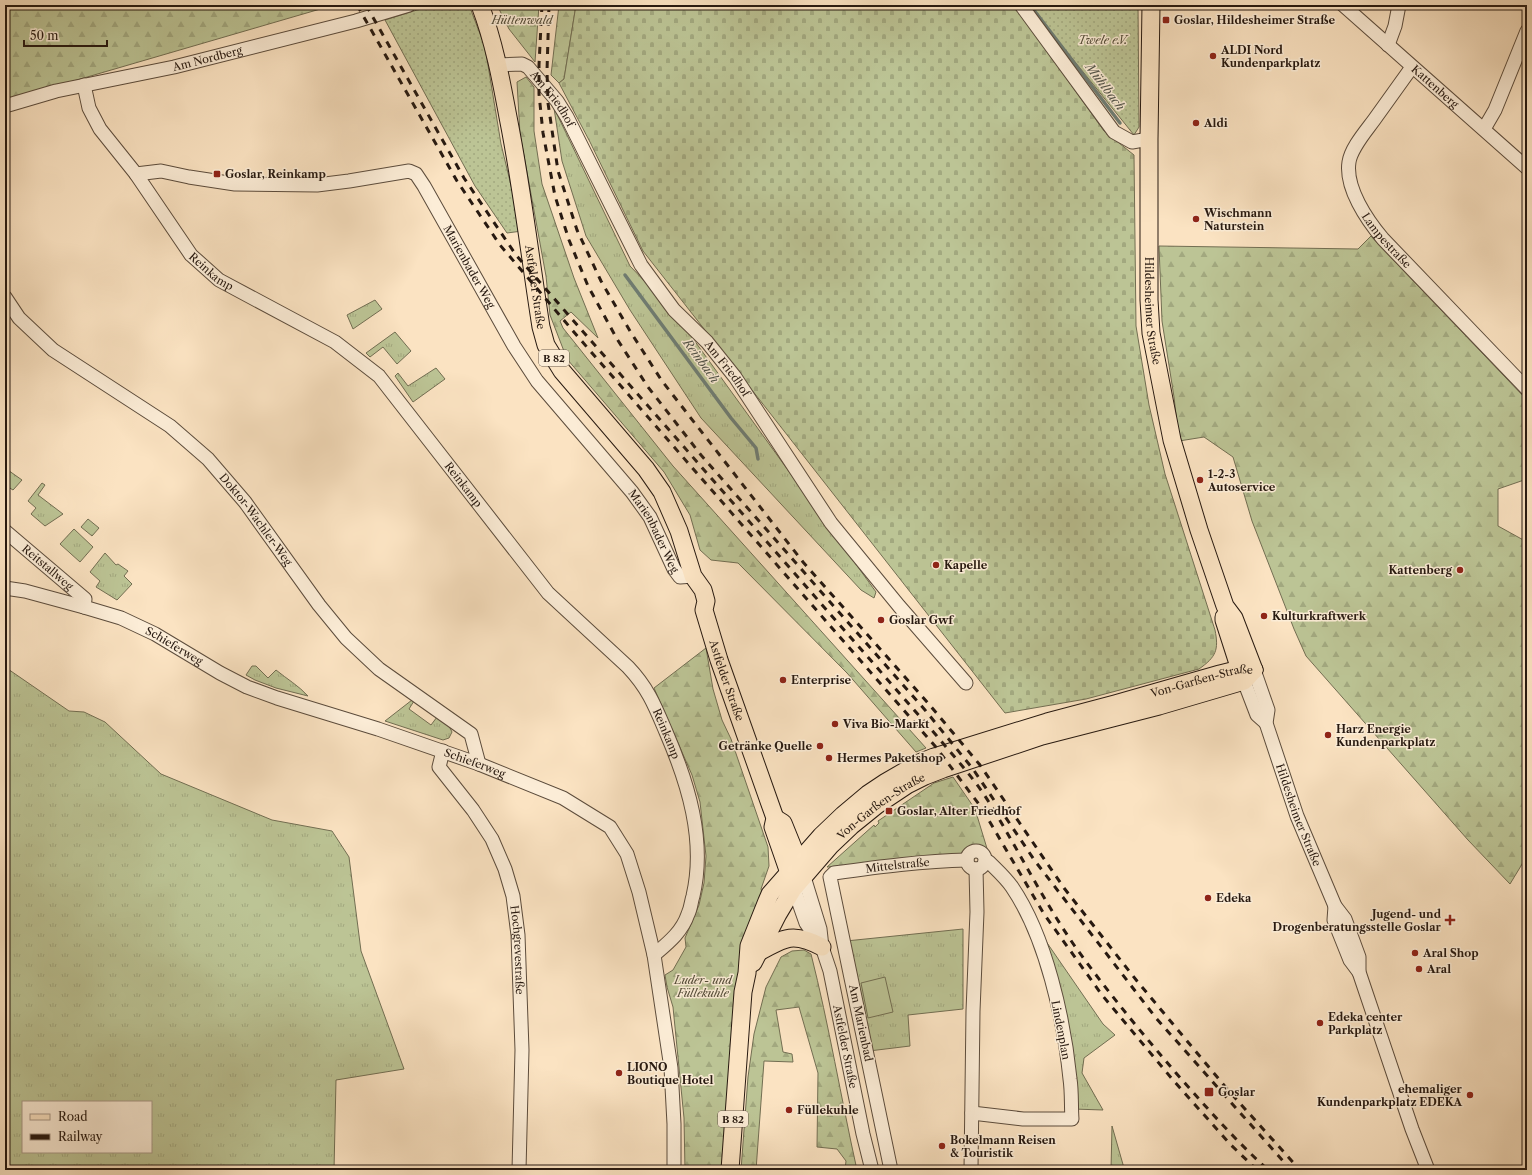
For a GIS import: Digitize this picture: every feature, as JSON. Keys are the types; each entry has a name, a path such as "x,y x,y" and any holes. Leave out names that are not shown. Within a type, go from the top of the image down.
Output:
{"main road":[{"name":"Astfelder Straße","path":"480,5 498,65 524,207 538,303 546,345 562,372 646,469 662,492 679,531 693,576 692,593 694,599 696,604 704,610 719,660 775,818 773,827 797,875"},
{"name":"Hildesheimer Straße","path":"1151,5 1149,139 1151,333 1172,440 1199,530 1225,606 1224,620 1246,673"},
{"name":"Von-Garßen-Straße","path":"730,1170 742,1006 749,946 770,894 797,875 851,826 877,805 925,776 1042,736 1158,706 1246,673"},
{"name":"Von-Garßen-Straße","path":"747,973 797,875"},
{"path":"759,952 780,940 792,937 811,941 822,948"}],"street":[{"name":"Am Nordberg","path":"5,106 56,91 182,65 356,21 409,5"},
{"path":"1021,5 1114,132 1132,142 1149,139"},
{"name":"Kattenberg","path":"1343,5 1527,168"},
{"path":"1388,44 1395,26 1400,5"},
{"path":"1484,129 1495,110 1527,31"},
{"name":"Am Friedhof","path":"498,65 522,64 528,67 557,101 567,117 641,265 674,310 707,342 735,377 831,524 899,606 966,683"},
{"name":"Lampestraße","path":"1412,67 1358,142 1349,161 1349,178 1354,194 1375,230 1527,389"},
{"name":"Reinkamp","path":"84,85 89,108 100,129 136,174 191,255 219,280 335,342 379,376 548,593 628,667 640,680 650,696 680,764 692,808 698,845 696,881 689,914 681,929 671,941 654,955"},
{"name":"Marienbader Weg","path":"136,174 161,170 189,177 235,184 317,185 409,171 416,174 514,346 537,381 632,492 650,517 674,569 680,577 693,576"},
{"name":"Doktor-Wachler-Weg","path":"5,298 20,318 53,350 170,426 208,459 245,502 318,605 346,638 379,669 471,734 479,764"},
{"name":"Reitstallweg","path":"5,531 85,599 84,606"},
{"name":"Schieferweg","path":"5,588 25,591 84,606 121,618 155,634 220,673 247,687 277,698 378,729 479,764 563,798 610,827 627,854 639,892 654,955 670,1068 674,1124 674,1170"},
{"name":"Hildesheimer Straße","path":"1246,673 1257,715 1266,723 1297,816 1335,906 1334,920 1350,960 1359,972 1412,1128 1428,1170"},
{"name":"Hochgrevestraße","path":"443,751 439,767 473,810 492,839 505,870 513,896 518,935 522,1050 519,1170"},
{"name":"Mittelstraße","path":"830,877 834,873 885,866 947,861 976,864"},
{"name":"Lindenplan","path":"972,1113 1024,1119 1072,1119 1070,1081 1063,1028 1046,964 1030,918 1012,887 989,862 976,864"},
{"path":"971,1170 973,1011 977,912 976,864"},
{"name":"Astfelder Straße","path":"797,875 806,923 822,948 832,979 863,1134 872,1170"},
{"name":"Am Marienbad","path":"830,877 891,1170"}],"green space":[{"path":"5,5 334,5 5,101"},
{"path":"433,5 469,5 485,47 501,144 522,231 507,233 475,186 385,20"},
{"name":"Hüttenwald","path":"497,5 539,5 535,62 509,29"},
{"path":"559,5 576,5 564,79 559,83 551,75"},
{"path":"576,5 1014,5 1104,131 1134,155 1136,326 1149,405 1165,474 1215,630 1217,643 1213,657 1209,661 1199,669 1086,699 1005,713 643,251 590,142 559,83 564,79"},
{"name":"Twele e.V.","path":"1029,5 1138,5 1139,127 1134,135"},
{"path":"526,77 534,87 534,131 542,184 574,278 598,338 571,312 560,321 563,328 673,466 926,748 916,752 847,673 738,563 711,560 700,550 690,515 664,472 567,359 550,315 546,276 520,134 517,82"},
{"path":"554,108 630,266 673,311 876,592 874,598 861,590 701,418 630,310 586,236 562,161"},
{"name":"Kattenberg","path":"1371,236 1527,400 1527,479 1498,489 1498,526 1527,542 1527,856 1510,884 1468,840 1306,656 1252,521 1233,457 1204,437 1179,441 1174,397 1162,321 1159,246 1358,249"},
{"path":"375,300 382,309 353,329 347,315"},
{"path":"395,332 411,351 397,364 383,347 370,357 366,353"},
{"path":"436,368 445,379 413,402 395,376 398,373 408,386"},
{"path":"5,468 22,480 13,490 5,485"},
{"path":"42,483 45,485 38,495 63,514 45,526 31,514 36,508 28,501"},
{"path":"88,519 99,528 92,536 81,527"},
{"path":"74,529 93,547 80,562 60,544"},
{"path":"105,553 116,565 118,564 128,571 124,576 132,584 117,600 96,587 100,581 90,572"},
{"name":"Luder- und Füllekuhle","path":"706,648 713,689 722,720 731,739 768,847 769,866 761,889 764,896 725,1170 685,1170 684,1118 673,1007 665,975 673,970 686,947 685,938 699,905 704,883 706,856 700,802 692,775 654,688"},
{"path":"252,666 256,666 268,678 276,670 308,696 276,688 255,680 246,675"},
{"path":"5,667 69,711 84,712 105,722 161,774 272,820 332,831 349,857 361,951 404,1069 336,1080 334,1170 5,1170"},
{"path":"412,700 414,701 409,709 431,725 437,717 449,726 452,732 449,738 443,740 385,721"},
{"path":"953,777 975,809 989,855 827,867 874,825 875,827 879,823 878,821 934,783"},
{"path":"963,929 963,1009 908,1015 910,1046 869,1051 846,941"},
{"path":"1043,937 1103,1024 1115,1035 1084,1058 1082,1073 1103,1110 1073,1109"},
{"path":"804,950 811,954 857,1170 845,1170 846,1161 837,1149 817,1147 818,1073 799,1007 776,1010 783,1052 792,1054 793,1062 764,1061 756,1170 741,1170 748,1077 754,1034 766,987 781,957 792,951"},
{"path":"885,977 893,1012 868,1018 861,983"},
{"path":"1112,1126 1124,1168 1125,1170 1111,1170"}],"waterway":[{"name":"Mühlbach","path":"1030,5 1120,123"},
{"name":"Reinbach","path":"625,275 731,418 756,448 758,459"}],"railway":[{"path":"357,5 457,181 500,245 579,338 935,746 981,807 1044,914 1102,995 1173,1080 1230,1144 1257,1170"},
{"path":"366,5 464,178 516,255 936,735 978,786 990,804 1041,893 1074,945 1137,1026 1187,1086 1232,1135 1268,1170"},
{"path":"542,5 539,94 543,133 555,196 569,240 588,286 617,339 648,387 701,455 925,710 973,769 1035,861 1156,1018 1291,1170"},
{"path":"549,5 547,71 548,103 558,171 577,230 601,281 630,331 662,381 803,562 928,703 980,765 1064,888 1137,981 1228,1090 1300,1170"}],"place":[{"name":"Goslar, Hildesheimer Straße","path":"1166,20"},
{"name":"ALDI Nord Kundenparkplatz","path":"1213,56"},
{"name":"Aldi","path":"1196,123"},
{"name":"Goslar, Reinkamp","path":"217,174"},
{"name":"Wischmann Naturstein","path":"1196,219"},
{"name":"1-2-3 Autoservice","path":"1200,480"},
{"name":"Kapelle","path":"936,565"},
{"name":"Kattenberg","path":"1460,570"},
{"name":"Kulturkraftwerk","path":"1264,616"},
{"name":"Goslar Gwf","path":"881,620"},
{"name":"Enterprise","path":"783,680"},
{"name":"Viva Bio-Markt","path":"835,724"},
{"name":"Harz Energie Kundenparkplatz","path":"1328,735"},
{"name":"Getränke Quelle","path":"820,746"},
{"name":"Hermes Paketshop","path":"829,758"},
{"name":"Goslar, Alter Friedhof","path":"889,811"},
{"name":"Edeka","path":"1208,898"},
{"name":"Jugend- und Drogenberatungsstelle Goslar","path":"1450,920"},
{"name":"Aral Shop","path":"1415,953"},
{"name":"Aral","path":"1419,969"},
{"name":"Edeka center Parkplatz","path":"1320,1023"},
{"name":"LIONO Boutique Hotel","path":"619,1073"},
{"name":"Goslar","path":"1209,1092"},
{"name":"ehemaliger Kundenparkplatz EDEKA","path":"1470,1095"},
{"name":"Füllekuhle","path":"789,1110"},
{"name":"Bokelmann Reisen & Touristik","path":"942,1146"}]}
